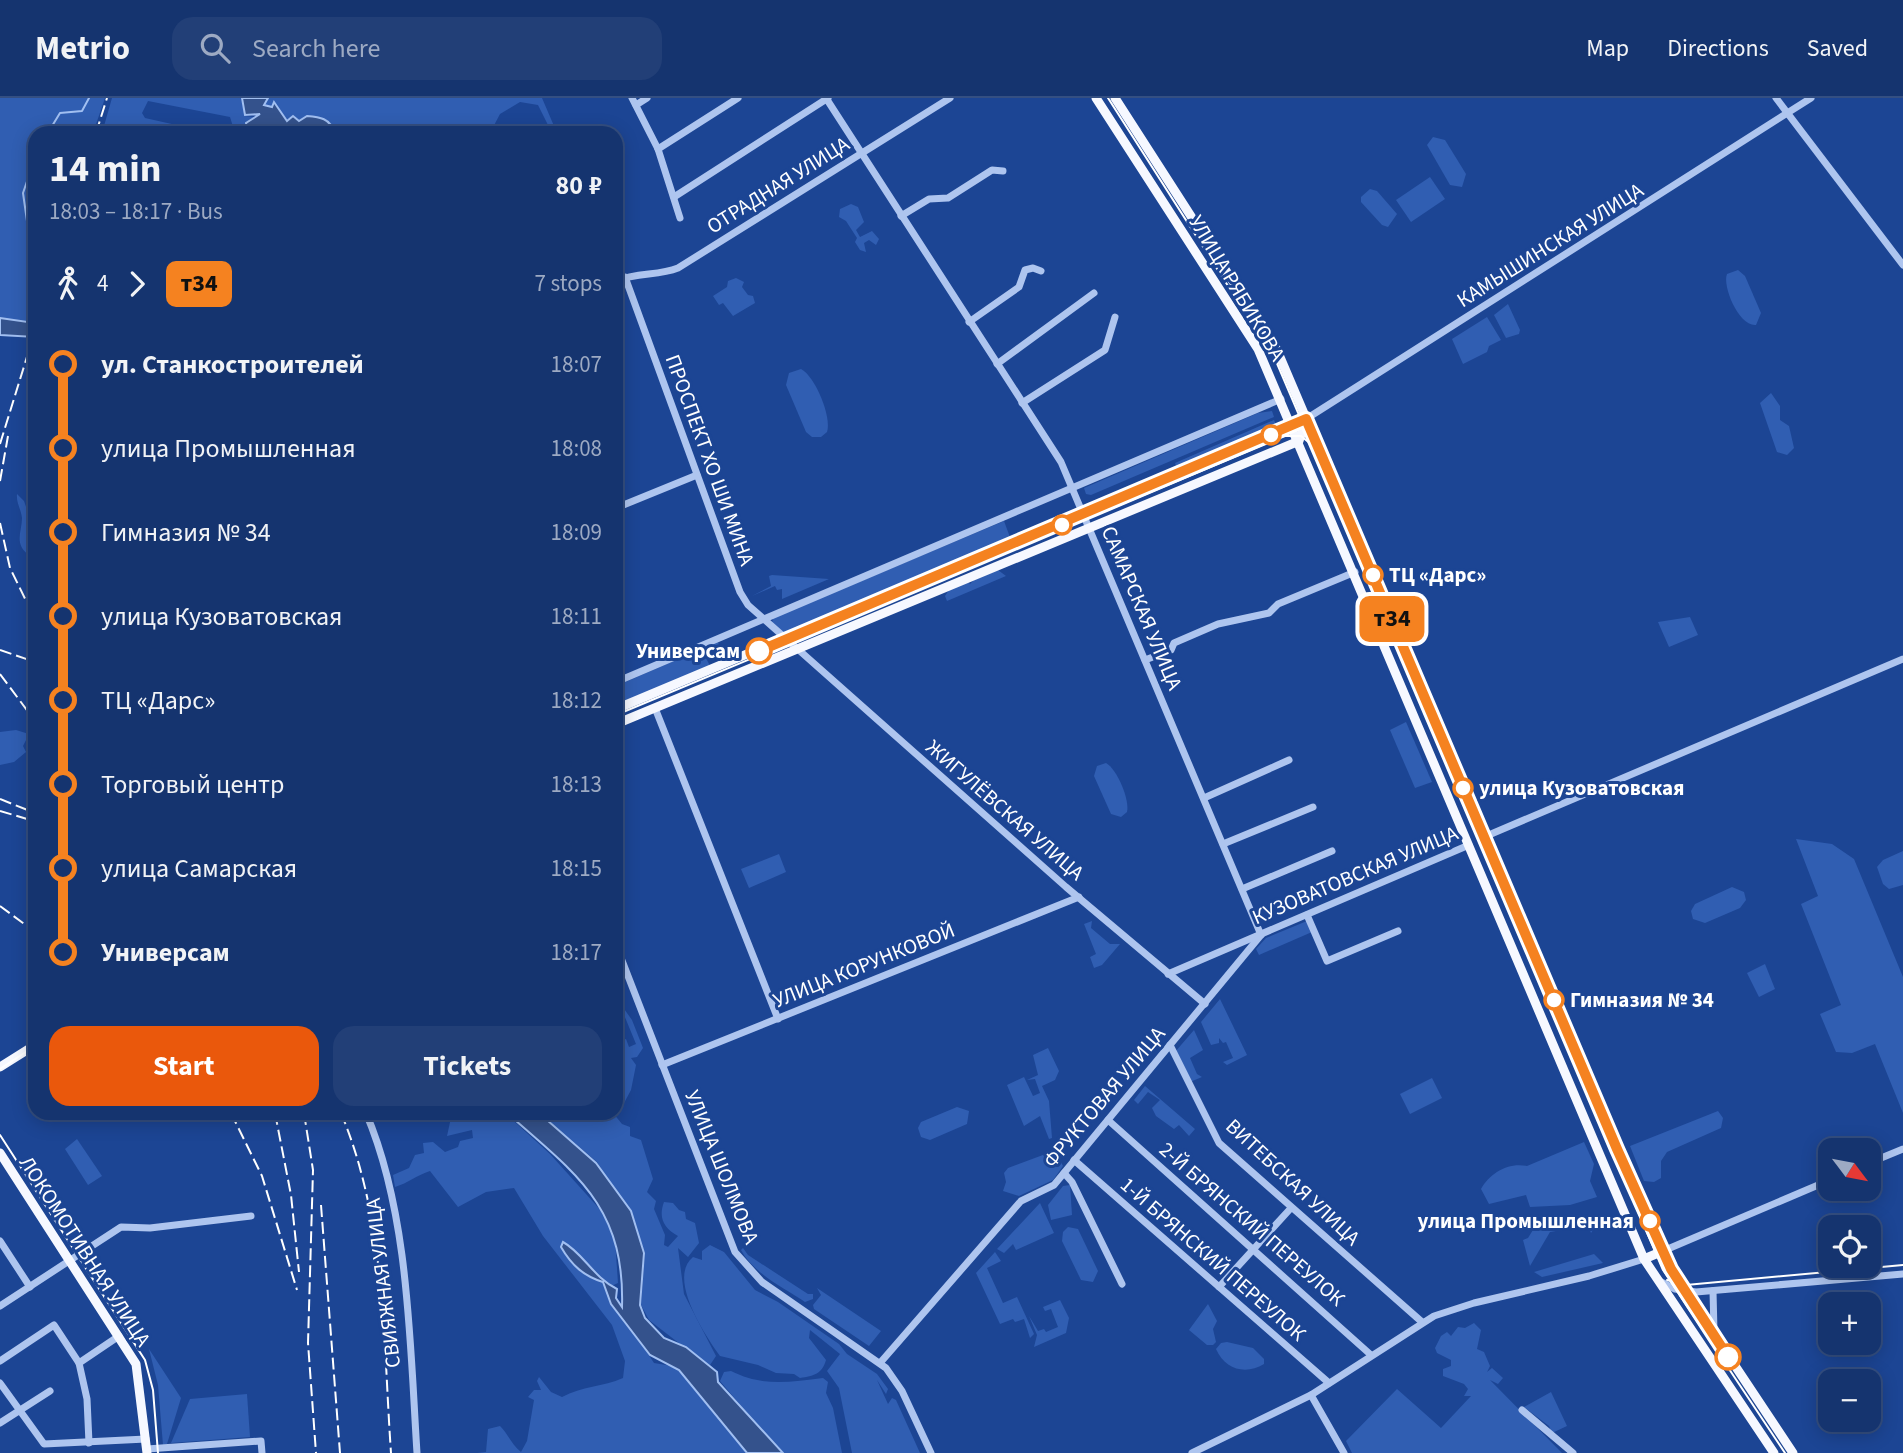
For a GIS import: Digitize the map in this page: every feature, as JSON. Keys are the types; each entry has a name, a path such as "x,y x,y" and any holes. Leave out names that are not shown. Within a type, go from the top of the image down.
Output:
{"main road":[{"name":"УЛИЦА РЯБИКОВА","path":"1096,98 1258,349 1293,426 1644,1259 1774,1453"},
{"name":"УЛИЦА РЯБИКОВА","path":"1115,98 1277,350 1663,1251 1684,1291 1793,1453"},
{"name":"КАМЫШИНСКАЯ УЛИЦА","path":"623,706 999,548 1083,516 1306,419"},
{"path":"623,721 1299,441 1306,419"},
{"name":"КУЗОВАТОВСКАЯ УЛИЦА","path":"1469,845 1484,837"},
{"path":"0,1068 28,1050"},
{"name":"ЛОКОМОТИВНАЯ УЛИЦА","path":"0,1153 119,1336 140,1375 147,1451"},
{"path":"1644,1259 1663,1251"}],"street":[{"path":"647,98 634,102 658,149 680,218"},
{"path":"658,149 738,98"},
{"path":"674,197 827,98"},
{"name":"САМАРСКАЯ УЛИЦА","path":"827,98 1061,462 1261,935"},
{"name":"ОТРАДНАЯ УЛИЦА","path":"625,277 678,268 950,98"},
{"path":"1776,98 1903,265"},
{"name":"КАМЫШИНСКАЯ УЛИЦА","path":"1306,419 1811,98"},
{"path":"901,216 929,199 948,198 992,170 1003,170"},
{"path":"969,322 1019,287 1025,270 1033,268 1041,271"},
{"name":"ПРОСПЕКТ ХО ШИ МИНА","path":"625,277 740,592 761,619 785,640"},
{"path":"996,364 1094,293"},
{"path":"1022,403 1105,350 1115,317"},
{"path":"623,679 1281,399"},
{"path":"623,505 697,475"},
{"path":"1145,660 1171,650 1174,643 1208,628 1253,614 1269,613 1278,604 1354,572"},
{"name":"ЖИГУЛЁВСКАЯ УЛИЦА","path":"785,640 1205,1004"},
{"name":"КУЗОВАТОВСКАЯ УЛИЦА","path":"1484,837 1903,659"},
{"path":"655,708 778,1018"},
{"path":"1204,798 1289,760"},
{"path":"1223,844 1313,807"},
{"name":"КУЗОВАТОВСКАЯ УЛИЦА","path":"1168,974 1469,845"},
{"path":"1242,889 1332,851"},
{"name":"УЛИЦА КОРУНКОВОЙ","path":"662,1065 1079,897"},
{"path":"1307,915 1327,961 1398,931"},
{"name":"ФРУКТОВАЯ УЛИЦА","path":"880,1363 1021,1201 1048,1189 1064,1173 1261,935"},
{"path":"1226,950 1237,965"},
{"name":"УЛИЦА ШОЛМОВА","path":"623,963 729,1241 741,1261 762,1282 880,1363 902,1391 931,1453"},
{"name":"ВИТЕБСКАЯ УЛИЦА","path":"1170,1045 1215,1139 1422,1322"},
{"name":"СВИЯЖНАЯ УЛИЦА","path":"368,1120 392,1196 400,1240 416,1453"},
{"name":"2-Й БРЯНСКИЙ ПЕРЕУЛОК","path":"1108,1120 1371,1355"},
{"path":"1881,1158 1903,1149"},
{"name":"1-Й БРЯНСКИЙ ПЕРЕУЛОК","path":"1074,1160 1329,1383"},
{"path":"1064,1173 1072,1182 1122,1284"},
{"path":"1663,1251 1818,1185"},
{"path":"1219,1287 1255,1251 1291,1208"},
{"path":"0,1306 121,1227 150,1228 251,1216"},
{"path":"0,1241 30,1287"},
{"path":"1192,1453 1311,1395 1422,1322 1474,1303 1588,1276 1644,1259"},
{"path":"1654,1276 1670,1287 1684,1291 1713,1291 1903,1274"},
{"path":"1713,1291 1714,1337"},
{"path":"0,1360 54,1325 79,1363 87,1399 89,1443"},
{"path":"79,1363 119,1336"},
{"path":"0,1383 44,1444 146,1438"},
{"path":"0,1423 50,1391"},
{"path":"1311,1395 1344,1453"},
{"path":"1522,1410 1573,1453"},
{"path":"147,1451 261,1441 262,1453"}],"shaded area":[{"path":"0,98 105,98 95,126 28,126 28,322 0,318"},
{"path":"112,98 241,98 245,116 254,117 246,122 246,126 233,126 230,117 148,101 142,113 145,118 181,126 104,126"},
{"path":"242,98 268,98 264,105 272,107 274,102 287,121 293,116 299,121 307,116 316,117 324,119 331,126 247,126 246,123 260,114 245,115"},
{"path":"268,98 542,98 554,126 548,126 538,105 520,102 500,114 494,126 331,126 330,122 318,117 299,121 293,115 287,121 274,102 271,107 264,105"},
{"path":"1433,137 1445,140 1466,174 1462,187 1450,185 1427,145"},
{"path":"1430,177 1445,199 1411,222 1396,200"},
{"path":"1370,189 1377,191 1397,214 1388,227 1382,225 1361,202 1361,197"},
{"path":"851,204 858,207 864,222 856,230 860,237 872,231 879,239 876,245 869,240 864,243 866,252 860,250 855,242 857,238 846,221 839,217 840,209"},
{"path":"1738,270 1745,276 1761,313 1756,325 1744,320 1729,296 1727,274"},
{"path":"736,278 744,282 742,287 748,295 753,296 755,303 733,316 723,303 719,305 713,296 727,287 728,281"},
{"path":"1508,304 1520,330 1519,334 1506,338 1494,315"},
{"path":"1487,317 1501,340 1489,346 1487,352 1463,364 1452,339"},
{"path":"0,318 28,322 28,337 0,335"},
{"path":"801,369 812,380 825,407 828,425 827,432 821,437 812,437 806,432 786,385 789,373"},
{"path":"1771,393 1780,406 1780,420 1789,426 1794,448 1787,455 1777,452 1760,403"},
{"path":"1272,411 1274,417 1091,495 1086,494 1084,488 1258,413"},
{"path":"1274,420 1277,427 1259,434 1260,437 1178,471 1175,463"},
{"path":"17,494 24,501 28,512 28,554 20,542 22,518"},
{"path":"1004,521 1011,540 790,632 784,633 772,623 773,618"},
{"path":"998,570 1006,576 947,601 945,596 949,590 968,582 970,584"},
{"path":"769,576 829,579 782,599 782,589 777,590 775,586 752,596 771,586"},
{"path":"1690,617 1698,635 1669,647 1658,622"},
{"path":"718,642 722,653 707,660 711,668 623,703 623,683"},
{"path":"1406,722 1432,782 1415,788 1390,730"},
{"path":"16,730 28,734 23,746 26,752 14,762 0,765 0,732"},
{"path":"1106,763 1118,778 1125,793 1127,812 1121,817 1111,814 1094,776 1097,766"},
{"path":"1796,839 1832,844 1854,859 1903,977 1903,1113 1875,1044 1852,1053 1836,1052 1820,1014 1841,1005 1801,904 1818,896"},
{"path":"1903,851 1903,885 1889,889 1883,884 1877,867 1883,860"},
{"path":"779,854 786,872 749,888 741,869"},
{"path":"1732,887 1744,892 1746,900 1740,908 1705,923 1693,919 1691,911 1695,904"},
{"path":"1092,921 1091,928 1110,944 1120,944 1102,965 1094,968 1090,957 1096,954 1084,924"},
{"path":"1307,921 1312,932 1259,955 1256,949 1266,938"},
{"path":"1765,964 1775,989 1759,997 1747,973"},
{"path":"1220,999 1247,1055 1227,1065 1223,1062 1233,1058 1226,1042 1223,1043 1219,1038 1219,1043 1211,1045 1201,1022"},
{"path":"623,1007 632,1020 643,1048 637,1057 631,1058 636,1065 631,1090 623,1105 623,1040 626,1039 629,1047 636,1044"},
{"path":"1194,1030 1203,1050 1190,1058 1197,1074 1202,1077 1190,1082 1175,1052"},
{"path":"1048,1048 1059,1071 1055,1080 1042,1086 1049,1101 1052,1138 1049,1139 1040,1116 1024,1126 1007,1085 1024,1077 1033,1096 1040,1093 1035,1079 1027,1080 1038,1075 1033,1055"},
{"path":"1432,1078 1442,1098 1410,1114 1400,1094"},
{"path":"1145,1086 1195,1129 1189,1136 1179,1125 1174,1129 1156,1116 1152,1108 1160,1100 1148,1092 1138,1104 1134,1100"},
{"path":"957,1107 969,1111 967,1124 930,1140 921,1137 918,1128 921,1122"},
{"path":"1718,1111 1723,1118 1721,1128 1667,1152 1661,1161 1661,1178 1654,1182 1644,1181 1630,1146"},
{"path":"450,1120 513,1120 550,1154 614,1225 618,1283 607,1288 610,1303 620,1311 654,1363 678,1367 750,1453 477,1453 486,1452 488,1429 500,1426 521,1452 527,1441 534,1400 528,1397 534,1390 541,1390 537,1381 539,1377 551,1392 562,1397 623,1378 625,1361 612,1325 543,1236 514,1188 486,1192 458,1207 430,1171 395,1187 393,1175 409,1168 415,1155 424,1153 423,1143 433,1142 445,1152 458,1147 460,1141 473,1138 472,1130 447,1136"},
{"path":"515,1120 547,1120 596,1163 631,1211 644,1253 640,1305 645,1318 664,1338 686,1347 717,1372 718,1382 783,1453 747,1453 679,1370 650,1355 611,1304 603,1282 584,1273 570,1260 561,1247 563,1242 577,1252 602,1279 617,1289 616,1298 622,1307 621,1272 615,1243 605,1217 592,1195 554,1155"},
{"path":"548,1120 619,1120 630,1127 630,1136 641,1140 653,1179 647,1192 656,1201 654,1209 665,1235 664,1245 668,1247 678,1236 669,1230 664,1222 664,1202 673,1203 685,1212 686,1219 695,1223 699,1243 688,1257 678,1248 684,1294 716,1356 710,1365 715,1371 649,1320 641,1305 645,1253 629,1212 597,1162"},
{"path":"77,1139 102,1176 88,1185 65,1149"},
{"path":"1584,1142 1594,1164 1590,1181 1597,1197 1570,1205 1530,1207 1526,1195 1489,1204 1481,1189 1494,1174 1506,1167 1527,1166"},
{"path":"1051,1152 1058,1156 1063,1166 1053,1180 1019,1196 1003,1191 1006,1182 1004,1173 1008,1168"},
{"path":"1070,1185 1072,1215 1051,1220 1048,1205 1063,1186"},
{"path":"1040,1203 1054,1233 1016,1250 1013,1244 1004,1253 997,1249"},
{"path":"1579,1215 1579,1218 1602,1216 1591,1233 1577,1224 1574,1228 1550,1232 1530,1266 1523,1240 1528,1238 1536,1225 1571,1220 1572,1216"},
{"path":"1068,1227 1078,1229 1098,1271 1093,1282 1081,1280 1062,1241 1063,1232"},
{"path":"710,1245 724,1252 755,1290 778,1302 839,1344 847,1354 877,1374 888,1389 886,1394 877,1380 888,1404 892,1398 896,1400 920,1453 852,1453 839,1388 827,1371 840,1354 810,1330 809,1338 826,1360 817,1374 800,1378 794,1374 776,1373 758,1365 720,1356 691,1307 684,1278 686,1266 693,1257 702,1260 702,1251"},
{"path":"743,1248 748,1255 808,1294 813,1294 813,1299 805,1302 770,1279 753,1266 741,1250"},
{"path":"995,1252 1001,1261 987,1268 1003,1303 1017,1297 1034,1334 1030,1338 1024,1319 1015,1322 1013,1319 1000,1324 976,1273"},
{"path":"1594,1254 1603,1263 1542,1277 1534,1272"},
{"path":"817,1288 881,1331 869,1346 814,1309 813,1305 821,1295"},
{"path":"1060,1300 1069,1318 1066,1333 1034,1347 1037,1335 1029,1316 1038,1331 1044,1329 1046,1332 1058,1327 1051,1309 1045,1311 1043,1307"},
{"path":"1208,1304 1217,1321 1213,1329 1216,1342 1213,1345 1207,1345 1189,1330"},
{"path":"1474,1323 1481,1330 1477,1349 1484,1352 1490,1366 1487,1372 1492,1368 1503,1378 1498,1384 1490,1380 1562,1453 1352,1453 1346,1441 1397,1389 1441,1428 1471,1396 1464,1396 1468,1389 1464,1384 1443,1376 1443,1369 1451,1366 1451,1360 1437,1353 1435,1348 1441,1336 1447,1332 1451,1336 1458,1327 1465,1328"},
{"path":"1221,1343 1253,1348 1264,1359 1264,1364 1243,1370 1230,1366 1216,1349"},
{"path":"149,1349 181,1398 167,1444 163,1445 158,1385"},
{"path":"731,1371 765,1381 787,1382 823,1378 828,1382 826,1393 833,1408 842,1453 781,1453 720,1381 724,1372"},
{"path":"1551,1392 1567,1426 1552,1433 1549,1426 1524,1407"},
{"path":"247,1394 250,1437 171,1443 190,1399"}],"waterway":[{"path":"52,126 60,113 82,111 89,98"},
{"path":"27,221 23,193 28,178"}],"tram line":[{"path":"1108,98 1276,361 1663,1270 1785,1453"},
{"path":"623,712 1285,436 1301,436 1312,445"},
{"path":"0,1069 28,1051"},
{"path":"0,1135 145,1360 153,1390 158,1453"},
{"path":"1667,1280 1686,1285 1903,1265"}],"railway":[{"path":"98,126 107,98"},
{"path":"0,444 28,354"},
{"path":"0,481 8,436"},
{"path":"0,523 10,568 28,605"},
{"path":"0,650 28,660"},
{"path":"0,674 28,712"},
{"path":"0,799 28,810"},
{"path":"0,811 27,819"},
{"path":"0,906 28,927"},
{"path":"234,1120 262,1176 297,1290"},
{"path":"276,1120 291,1195 299,1272"},
{"path":"305,1120 313,1170 308,1343 316,1453"},
{"path":"344,1120 367,1195 380,1280 391,1453"},
{"path":"321,1205 340,1453"}],"bus line":[{"name":"т34","path":"759,651 999,548 1083,516 1306,419 1617,1149 1671,1269 1728,1357"}],"place":[{"name":"ТЦ «Дарс»","path":"1373,575"},
{"name":"Универсам","path":"759,651"},
{"name":"улица Кузоватовская","path":"1463,788"},
{"name":"Гимназия № 34","path":"1554,1000"},
{"name":"улица Промышленная","path":"1650,1221"}]}
